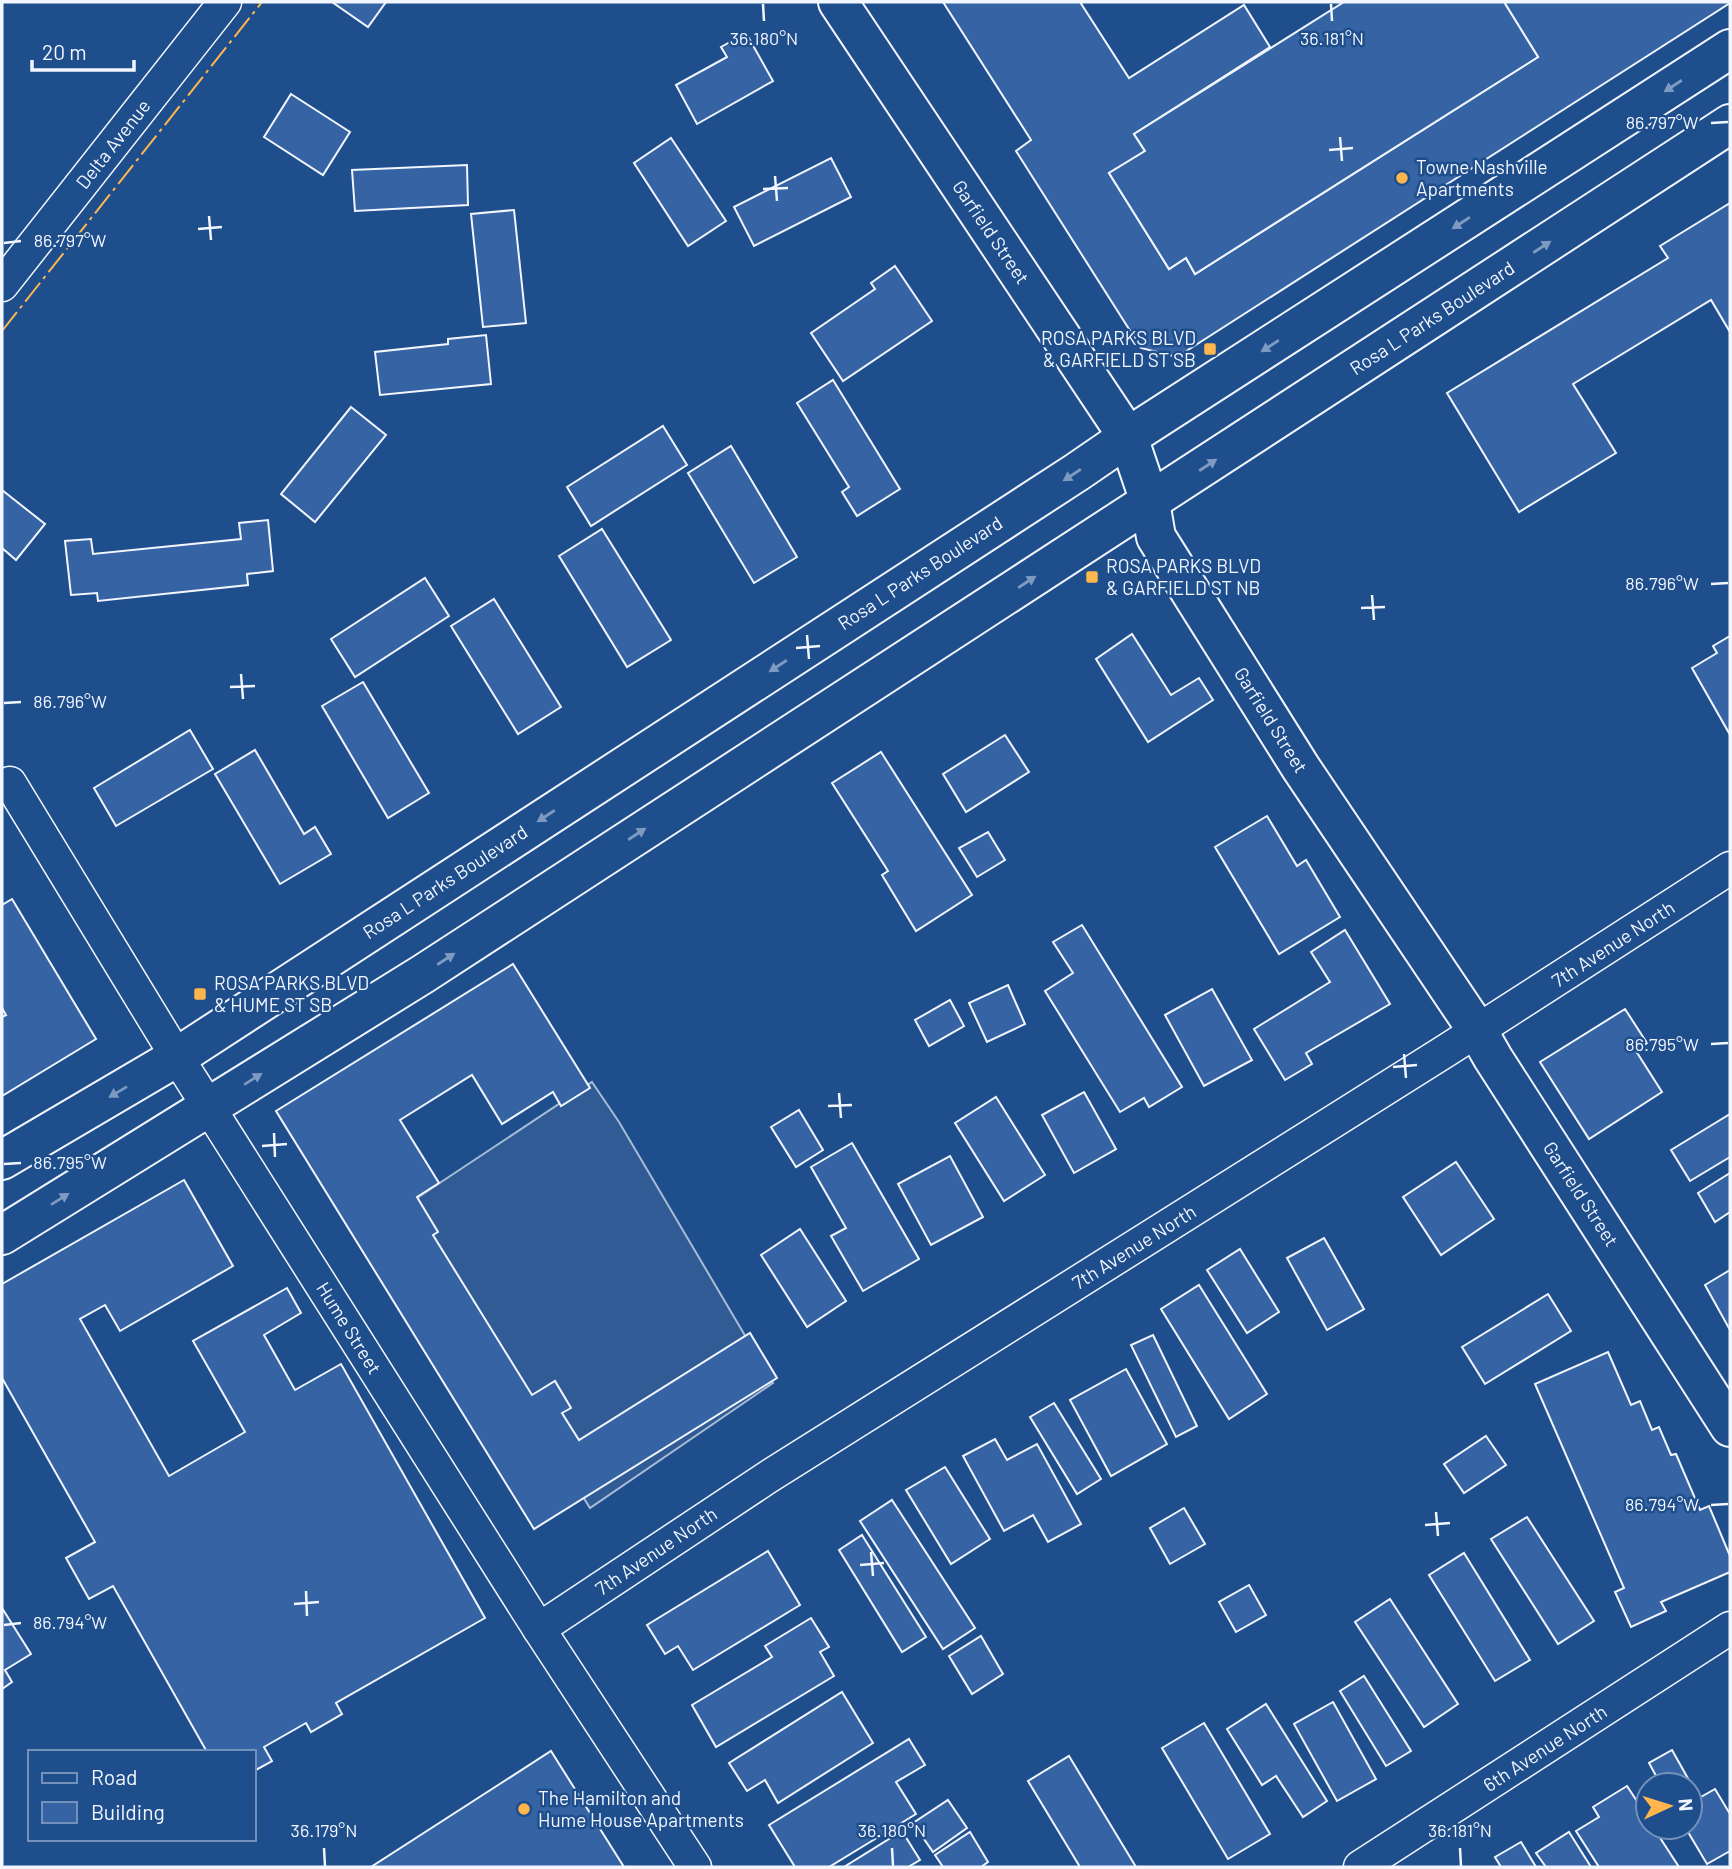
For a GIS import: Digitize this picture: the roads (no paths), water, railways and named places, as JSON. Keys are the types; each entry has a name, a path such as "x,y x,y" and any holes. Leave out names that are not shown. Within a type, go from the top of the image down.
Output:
{"main road":[{"name":"Garfield Street","path":"838,2 1128,437 1150,502 1156,537 1301,768 1477,1030 1730,1427"},
{"name":"Rosa L Parks Boulevard","path":"2,1160 177,1057 1128,437 1730,49"},
{"name":"Rosa L Parks Boulevard","path":"2,1235 423,974 1730,124"}],"street":[{"name":"Delta Avenue","path":"2,285 225,2"},
{"name":"Hume Street","path":"10,783 177,1057 540,1629 695,1867"},
{"name":"7th Avenue North","path":"540,1629 778,1470 1447,1050 1730,868"},
{"name":"6th Avenue North","path":"1360,1867 1730,1628"}],"place":[{"name":"Towne Nashville Apartments","path":"1402,178"},
{"name":"ROSA PARKS BLVD & GARFIELD ST SB","path":"1210,349"},
{"name":"ROSA PARKS BLVD & GARFIELD ST NB","path":"1092,577"},
{"name":"ROSA PARKS BLVD & HUME ST SB","path":"200,994"},
{"name":"The Hamilton and Hume House Apartments","path":"524,1809"}]}
